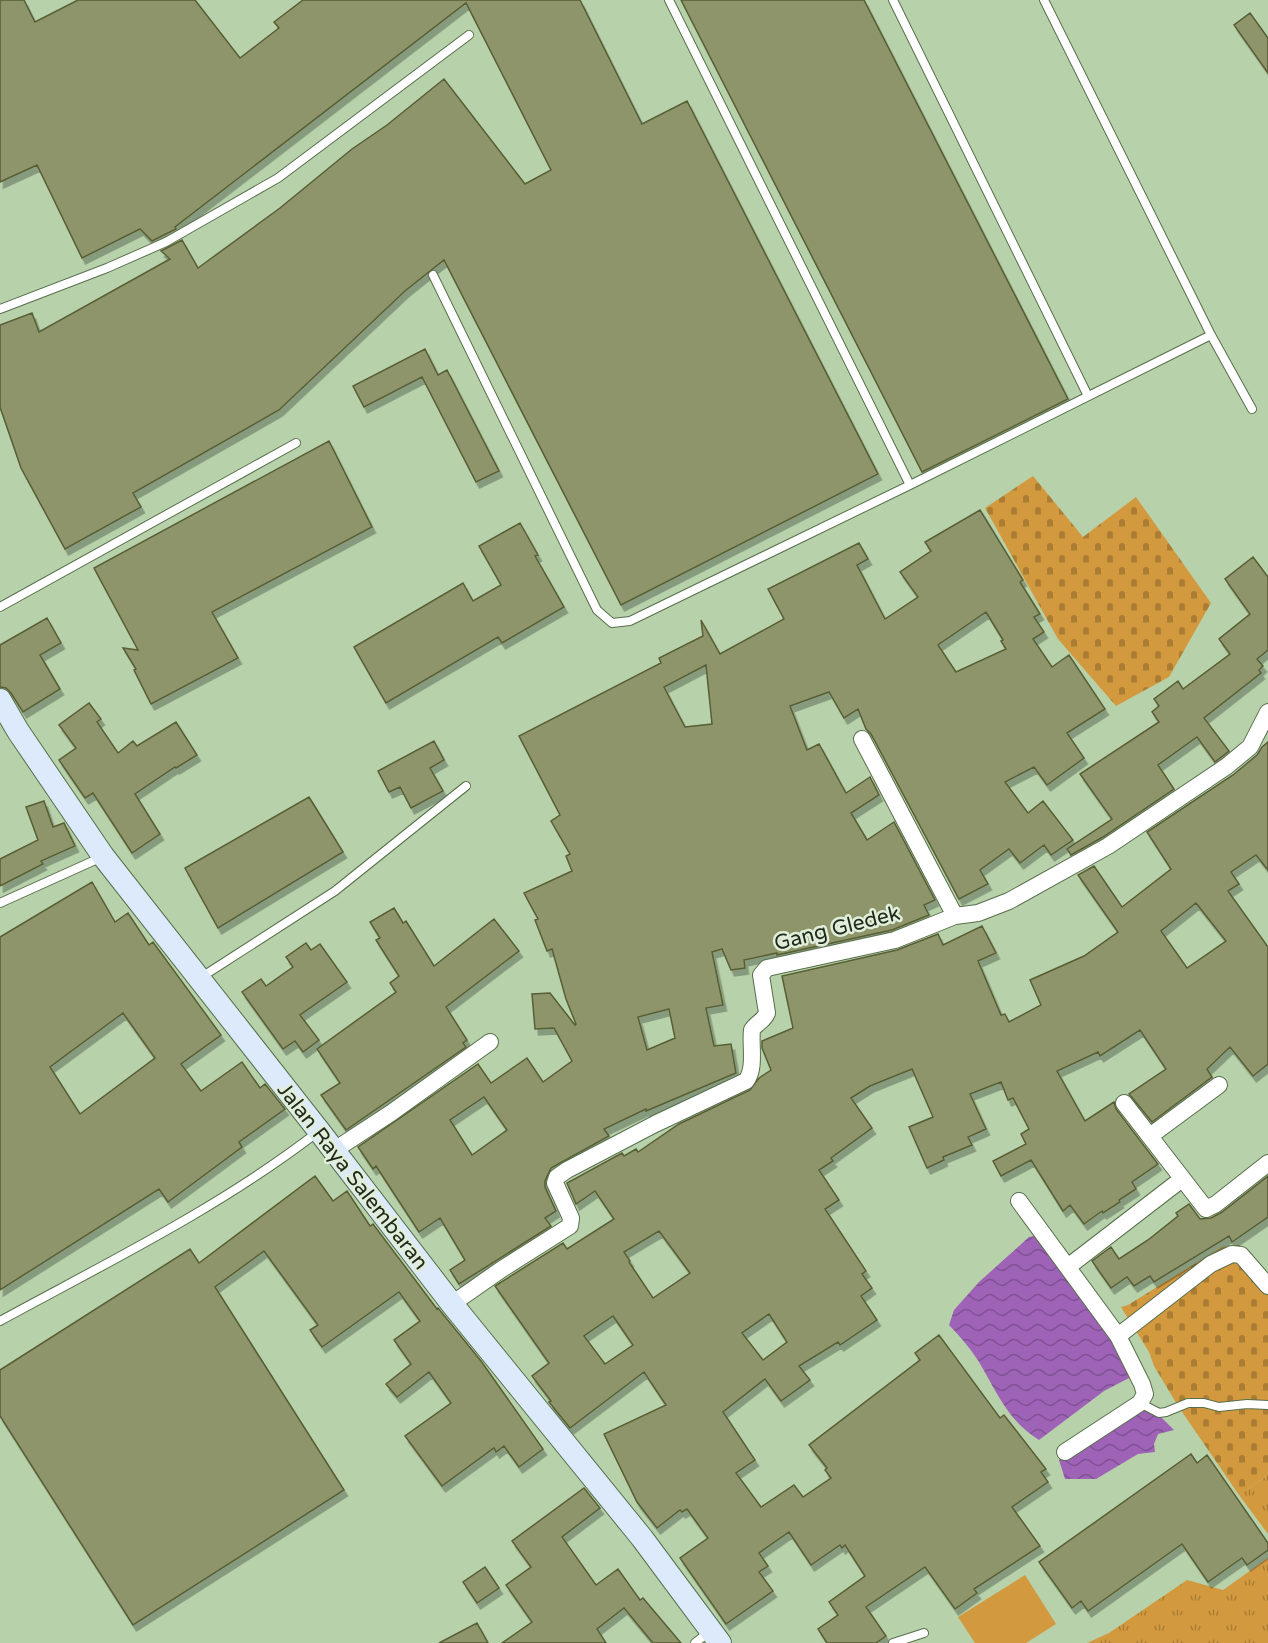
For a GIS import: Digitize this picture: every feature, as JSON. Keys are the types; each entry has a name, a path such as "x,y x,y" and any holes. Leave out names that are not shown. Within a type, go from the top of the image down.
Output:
{"main road":[{"name":"Jalan Raya Salembaran","path":"0,700 18,731 103,856 452,1304 642,1538 709,1639"}],"street":[{"name":"Gang Gledek","path":"452,1304 570,1226 571,1218 555,1183 557,1177 655,1124 746,1081 751,1064 752,1030 765,1018 767,1013 761,975 765,970 895,940 955,916 978,913 1009,901 1108,846 1234,760 1250,747 1268,712"},
{"path":"862,739 955,916"},
{"path":"333,1150 398,1108 490,1042"},
{"path":"1150,1136 1220,1085"},
{"path":"1124,1102 1206,1209 1216,1204 1268,1164"},
{"path":"1069,1266 1182,1179"},
{"path":"1019,1201 1069,1266 1118,1336 1145,1394 1140,1403 1065,1452"},
{"path":"1118,1336 1211,1264 1232,1254 1241,1255 1268,1286"}],"lane":[{"path":"669,0 910,485"},
{"path":"893,0 1088,396"},
{"path":"1044,0 1211,335 1252,409"},
{"path":"0,309 107,268 166,242 278,178 469,35"},
{"path":"433,275 597,610 612,623 630,621 1211,335"},
{"path":"0,607 296,443"},
{"path":"199,979 334,891 466,786"},
{"path":"0,903 103,856"},
{"path":"0,1321 166,1231 216,1201 319,1131"},
{"path":"1140,1403 1160,1413 1188,1403 1204,1403 1219,1407 1247,1404 1268,1405"},
{"path":"894,1643 924,1633"}],"green space":[{"path":"1033,476 1083,537 1136,497 1211,603 1169,677 1116,706 1058,639 985,508"},
{"path":"1239,1245 1268,1277 1268,1475 1239,1495 1178,1406 1154,1366 1149,1352 1121,1307 1128,1305 1222,1247"},
{"path":"1268,1475 1268,1534 1239,1495"},
{"path":"1268,1558 1268,1643 1087,1643 1109,1633 1187,1580 1223,1590"},
{"path":"1025,1575 1056,1624 1026,1643 975,1643 958,1617"}],"water":[{"path":"1041,1235 1131,1369 1129,1378 1104,1391 1039,1440 1019,1424 1011,1414 997,1395 976,1357 949,1325 954,1310 979,1282 1029,1237"},
{"path":"1140,1406 1160,1416 1174,1430 1158,1434 1154,1444 1155,1452 1138,1454 1096,1479 1065,1479 1059,1460"}],"building":[{"path":"0,0 24,0 35,22 78,0 195,0 240,58 279,28 274,22 303,0 580,0 642,124 687,101 878,474 621,605 444,260 405,291 279,410 133,493 141,507 65,549 21,468 0,407 0,325 32,313 39,332 170,259 161,251 182,240 198,268 280,208 352,149 387,125 444,79 525,184 551,170 466,3 175,227 176,229 152,241 140,229 82,258 37,165 0,182"},
{"path":"681,0 864,0 1068,399 922,472"},
{"path":"1250,13 1268,38 1268,73 1234,25"},
{"path":"425,349 438,375 447,370 499,471 476,482 422,377 364,407 353,386"},
{"path":"329,441 372,527 212,612 238,658 151,704 134,670 136,669 123,648 138,650 94,568"},
{"path":"980,510 1023,580 1020,582 1040,614 1034,617 1044,632 1033,639 1052,667 1069,655 1105,709 1067,733 1084,758 1047,785 1034,767 1005,782 1028,813 1043,801 1073,840 1051,855 1044,845 1020,863 1009,849 980,870 988,884 959,899 871,734 866,729 858,709 844,718 829,692 790,706 807,750 819,744 846,793 870,777 879,795 851,813 867,840 894,822 935,900 924,905 929,915 892,930 744,960 745,968 731,970 722,949 712,952 723,1005 706,1008 714,1046 731,1044 736,1073 646,1111 646,1109 604,1129 609,1136 551,1168 545,1181 545,1187 556,1211 545,1218 551,1226 459,1284 450,1270 465,1260 440,1218 419,1232 376,1166 373,1169 358,1147 478,1064 491,1083 527,1058 543,1082 572,1061 554,1028 535,1029 532,994 550,993 576,1024 566,999 552,949 547,951 535,920 538,919 524,893 572,871 566,856 570,854 551,821 560,815 519,736 661,663 659,658 703,636 701,620 720,654 784,619 768,589 859,543 868,559 857,565 885,619 918,597 900,572 931,551 925,542","holes":["986,612 1006,649 956,672 938,645","706,665 712,724 685,727 664,687","669,1009 675,1038 647,1050 638,1017","484,1097 507,1130 472,1155 450,1120"]},
{"path":"520,523 538,555 535,556 564,607 502,643 498,637 386,703 354,647 463,583 473,601 501,585 479,546"},
{"path":"1253,557 1268,577 1268,650 1257,659 1263,666 1259,670 1261,673 1204,718 1229,751 1215,762 1197,737 1158,765 1174,789 1103,837 1071,855 1067,849 1112,819 1080,774 1159,722 1152,712 1159,706 1154,699 1178,681 1183,689 1230,654 1219,639 1250,614 1225,579"},
{"path":"47,618 61,643 40,655 60,689 23,712 11,693 6,688 0,687 0,645"},
{"path":"89,703 101,719 97,722 118,753 133,741 137,746 176,722 197,755 135,794 160,834 132,853 93,793 85,798 59,760 76,748 59,725"},
{"path":"434,741 444,760 430,768 443,791 411,808 400,787 389,792 378,771"},
{"path":"1268,742 1268,870 1256,855 1231,872 1239,884 1228,891 1268,947 1268,1064 1253,1076 1230,1047 1207,1069 1212,1077 1152,1122 1129,1094 1166,1069 1140,1030 1100,1056 1098,1052 1057,1071 1085,1121 1114,1102 1116,1109 1158,1164 1132,1182 1136,1189 1119,1200 1120,1202 1084,1224 1070,1205 1063,1211 1031,1160 1001,1176 993,1161 1026,1144 1021,1134 1029,1129 1013,1098 1008,1100 1001,1082 970,1094 986,1129 968,1137 972,1145 943,1157 944,1160 927,1168 909,1127 933,1117 912,1069 870,1086 851,1098 872,1128 831,1158 833,1161 819,1170 839,1200 825,1209 866,1271 862,1274 872,1288 861,1296 877,1320 840,1345 838,1342 799,1366 810,1380 781,1401 765,1379 723,1412 755,1460 736,1473 761,1507 794,1485 803,1497 831,1478 825,1470 827,1468 809,1445 920,1360 915,1353 939,1335 1000,1418 1004,1415 1046,1469 1041,1472 1048,1482 1012,1507 1040,1546 974,1589 977,1593 955,1609 925,1567 866,1607 886,1636 876,1643 827,1643 818,1629 838,1615 829,1602 865,1576 845,1545 842,1548 840,1545 811,1565 789,1532 759,1553 768,1566 759,1572 773,1591 726,1624 680,1558 708,1538 687,1509 682,1512 680,1510 657,1528 637,1502 604,1434 666,1405 644,1372 570,1428 532,1376 549,1363 495,1286 563,1243 567,1249 614,1219 595,1191 576,1204 567,1183 622,1153 624,1156 636,1149 638,1152 679,1124 750,1090 759,1078 771,1070 762,1048 762,1041 793,1028 782,976 897,950 938,934 943,945 982,926 996,953 978,961 1001,1015 1005,1014 1009,1022 1041,1005 1030,980 1084,956 1118,932 1078,875 1094,866 1122,907 1171,869 1147,832 1233,775 1257,755","holes":["1196,903 1226,941 1187,968 1161,931","659,1231 690,1273 653,1298 624,1252","769,1314 787,1342 763,1360 742,1333","613,1316 633,1345 605,1364 584,1336"]},
{"path":"309,797 343,852 218,928 185,868"},
{"path":"44,801 53,827 64,823 75,846 41,861 43,864 0,886 0,859 38,840 26,807"},
{"path":"92,882 115,922 128,913 149,945 153,942 221,1035 181,1064 201,1091 242,1062 260,1088 265,1084 285,1109 239,1142 242,1147 168,1202 159,1189 0,1290 0,937","holes":["123,1013 155,1058 80,1114 50,1067"]},
{"path":"394,908 403,923 406,921 434,966 494,919 519,951 446,1007 467,1040 463,1043 466,1047 346,1130 321,1095 340,1083 317,1049 396,992 390,983 399,976 376,940 380,938 370,922"},
{"path":"306,943 311,950 320,944 347,982 300,1015 319,1040 303,1052 295,1041 283,1049 242,992 261,979 266,986 293,967 286,957"},
{"path":"315,1176 333,1201 347,1191 370,1226 373,1224 437,1309 481,1361 543,1449 519,1467 504,1446 496,1452 494,1448 442,1486 405,1436 451,1403 429,1372 397,1397 386,1384 411,1364 394,1340 420,1321 399,1292 322,1347 310,1330 318,1325 264,1251 215,1287 344,1490 133,1625 0,1416 0,1370 190,1249 199,1263"},
{"path":"1268,1176 1268,1217 1232,1242 1229,1236 1154,1282 1150,1276 1134,1286 1127,1277 1111,1288 1092,1261 1111,1247 1119,1259 1148,1240 1178,1216 1176,1213 1189,1204 1200,1219 1211,1218"},
{"path":"1191,1454 1197,1463 1207,1455 1268,1543 1268,1550 1247,1565 1242,1558 1208,1582 1182,1544 1088,1611 1081,1601 1072,1608 1039,1562"},
{"path":"584,1488 600,1508 562,1537 596,1585 618,1569 640,1600 643,1598 681,1643 653,1643 624,1608 597,1629 606,1643 502,1643 532,1622 506,1585 531,1567 512,1541"},
{"path":"485,1567 499,1588 477,1603 463,1582"},
{"path":"477,1623 488,1643 439,1643"}]}
